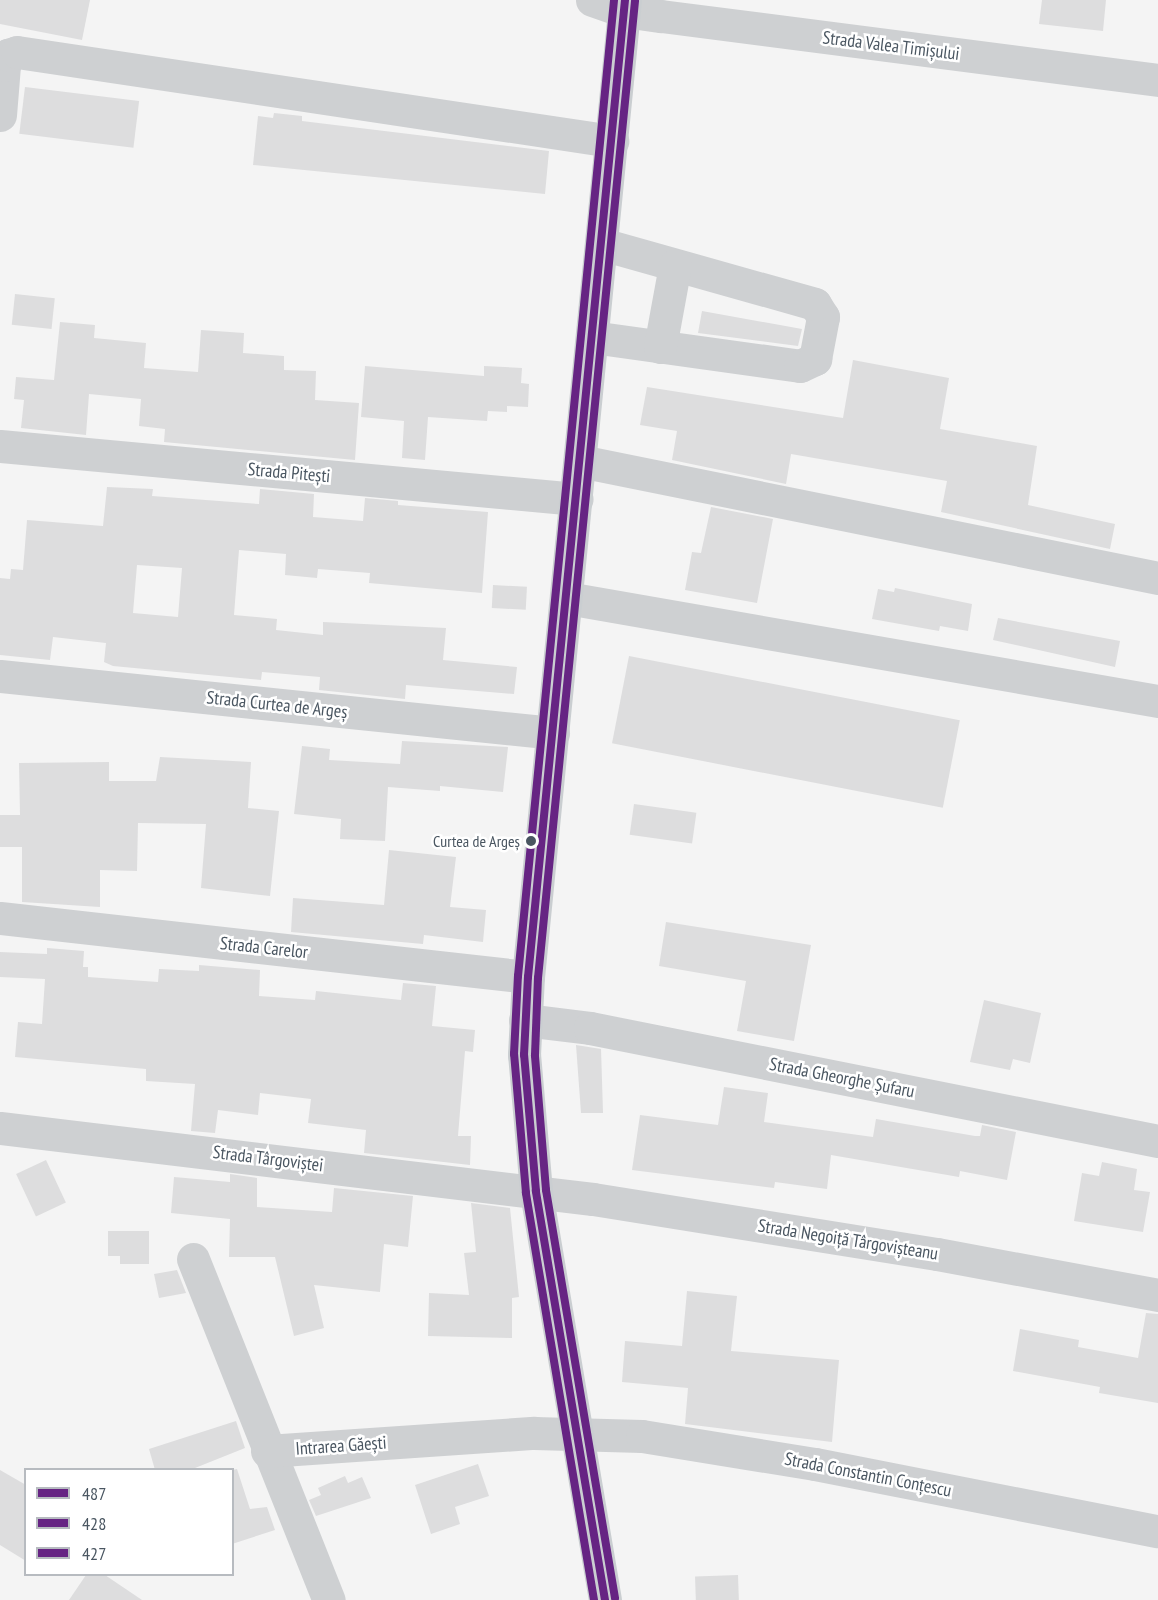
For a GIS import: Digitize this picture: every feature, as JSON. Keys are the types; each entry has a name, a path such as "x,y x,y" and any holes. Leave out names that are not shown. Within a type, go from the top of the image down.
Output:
{"main road":[{"path":"603,1599 536,1191 526,1099 525,1020 624,6"}],"street":[{"name":"Strada Valea Timișului","path":"592,0 1158,80"},
{"path":"0,115 4,65 9,55 17,52 612,141"},
{"path":"592,338 800,366 815,359 823,317 815,304 601,244"},
{"path":"660,347 675,265"},
{"name":"Strada Pitești","path":"0,446 577,499"},
{"path":"580,461 1158,578"},
{"path":"567,598 1158,701"},
{"name":"Strada Curtea de Argeș","path":"0,676 553,733"},
{"name":"Strada Carelor","path":"0,918 528,977"},
{"name":"Strada Gheorghe Șufaru","path":"525,1020 590,1028 1158,1141"},
{"name":"Strada Târgoviștei","path":"0,1128 536,1191"},
{"name":"Strada Negoiță Târgovișteanu","path":"536,1191 832,1236 1158,1295"},
{"path":"193,1259 267,1451"},
{"name":"Intrarea Găești","path":"329,1600 267,1451 576,1433"},
{"name":"Strada Constantin Conțescu","path":"576,1433 642,1436 723,1448 1158,1531"}],"building":[{"path":"0,0 90,0 82,40 0,24"},
{"path":"1042,0 1106,0 1103,31 1039,24"},
{"path":"25,87 139,101 133,148 19,134"},
{"path":"274,113 302,116 302,121 549,151 545,194 253,165 258,116 273,118"},
{"path":"15,294 55,298 52,329 12,325"},
{"path":"702,311 802,329 798,346 698,333"},
{"path":"60,322 95,325 94,338 146,343 144,368 198,372 201,330 244,333 243,353 284,356 284,370 316,371 315,400 359,403 355,460 164,442 165,429 139,426 141,399 89,394 86,435 21,428 24,400 14,399 16,377 54,380"},
{"path":"853,360 949,378 940,429 1037,446 1028,505 1115,524 1110,549 941,512 947,481 791,454 786,484 672,460 677,431 640,425 647,387 843,418"},
{"path":"365,366 484,376 484,366 522,368 521,383 529,384 528,407 507,406 507,412 488,411 487,421 428,417 425,460 402,458 404,421 361,417"},
{"path":"107,487 153,489 152,496 259,504 260,489 314,494 313,517 363,521 365,498 398,501 398,505 488,512 482,593 369,583 370,573 318,569 317,578 285,575 286,554 239,550 234,615 277,619 276,630 323,635 323,622 446,628 443,660 517,667 514,694 406,685 405,699 319,690 320,677 262,672 261,680 113,666 104,662 106,643 53,637 50,660 0,655 0,578 10,579 11,569 23,570 27,520 103,526","holes":["137,565 182,568 178,617 133,613"]},
{"path":"711,507 773,519 757,603 685,590 692,552 701,553"},
{"path":"493,585 527,587 526,610 492,608"},
{"path":"895,588 972,604 968,631 940,626 939,631 872,619 878,589 894,592"},
{"path":"998,618 1120,641 1115,667 993,640"},
{"path":"629,656 960,720 943,808 612,743"},
{"path":"402,741 508,747 503,792 440,786 440,791 388,787 385,841 340,839 341,819 294,814 302,746 330,749 329,760 400,764"},
{"path":"160,757 251,762 248,808 279,811 270,896 201,888 206,824 138,823 137,871 100,870 100,907 22,902 22,847 0,847 0,815 20,815 19,763 109,762 109,781 156,781"},
{"path":"634,804 696,813 692,843 630,835"},
{"path":"389,850 456,857 450,907 486,910 483,942 424,935 423,944 291,932 293,898 384,905"},
{"path":"666,922 811,945 794,1041 737,1031 746,981 659,966"},
{"path":"47,948 84,951 83,967 88,967 88,977 158,982 159,969 199,971 199,965 260,970 259,996 315,1000 316,991 401,1000 403,983 436,986 432,1026 475,1030 473,1052 465,1051 458,1136 471,1136 470,1165 364,1153 366,1130 308,1123 311,1099 260,1093 258,1115 218,1110 215,1133 191,1131 195,1084 146,1081 146,1069 15,1057 18,1022 42,1024 45,979 0,977 0,952 47,954"},
{"path":"984,1000 1041,1013 1030,1063 1013,1059 1010,1070 970,1062"},
{"path":"576,1045 601,1049 603,1113 581,1113"},
{"path":"724,1087 768,1093 764,1122 873,1137 876,1119 975,1136 980,1136 982,1125 1016,1132 1007,1180 960,1171 959,1177 831,1155 827,1189 775,1182 774,1188 632,1170 640,1115 718,1125"},
{"path":"46,1160 66,1203 36,1217 16,1174"},
{"path":"1102,1162 1137,1169 1134,1190 1150,1192 1143,1232 1074,1221 1082,1173 1099,1176"},
{"path":"230,1174 257,1178 257,1207 332,1212 334,1188 413,1196 408,1247 384,1244 380,1292 314,1285 324,1328 294,1336 275,1257 229,1257 230,1219 171,1213 174,1177 230,1182"},
{"path":"471,1203 510,1208 519,1297 512,1298 512,1338 428,1336 429,1293 469,1295 464,1253 476,1252"},
{"path":"108,1231 149,1231 149,1264 120,1264 120,1256 108,1256"},
{"path":"177,1270 186,1293 159,1298 154,1274"},
{"path":"687,1291 737,1296 731,1351 839,1360 832,1442 685,1424 688,1388 622,1382 625,1341 682,1346"},
{"path":"1146,1313 1158,1314 1158,1403 1099,1393 1100,1387 1013,1371 1020,1329 1079,1340 1078,1347 1138,1358"},
{"path":"236,1421 245,1448 195,1468 154,1468 149,1449"},
{"path":"478,1464 489,1496 455,1507 460,1524 431,1534 415,1485"},
{"path":"237,1469 250,1509 267,1507 275,1530 234,1543 234,1470"},
{"path":"0,1470 24,1484 24,1560 0,1545"},
{"path":"345,1476 348,1483 362,1477 371,1498 316,1516 309,1500 321,1495 318,1488"},
{"path":"738,1575 739,1600 696,1600 695,1577"},
{"path":"85,1576 106,1576 142,1600 69,1600"}],"transit line":[{"name":"427","path":"594,1600 526,1193 514,1054 518,976 614,0"},
{"name":"487","path":"605,1600 536,1191 524,1055 528,977 625,0"},
{"name":"428","path":"615,1598 546,1190 535,1055 538,978 635,1"}],"place":[{"name":"Curtea de Argeș","path":"531,841"}]}
